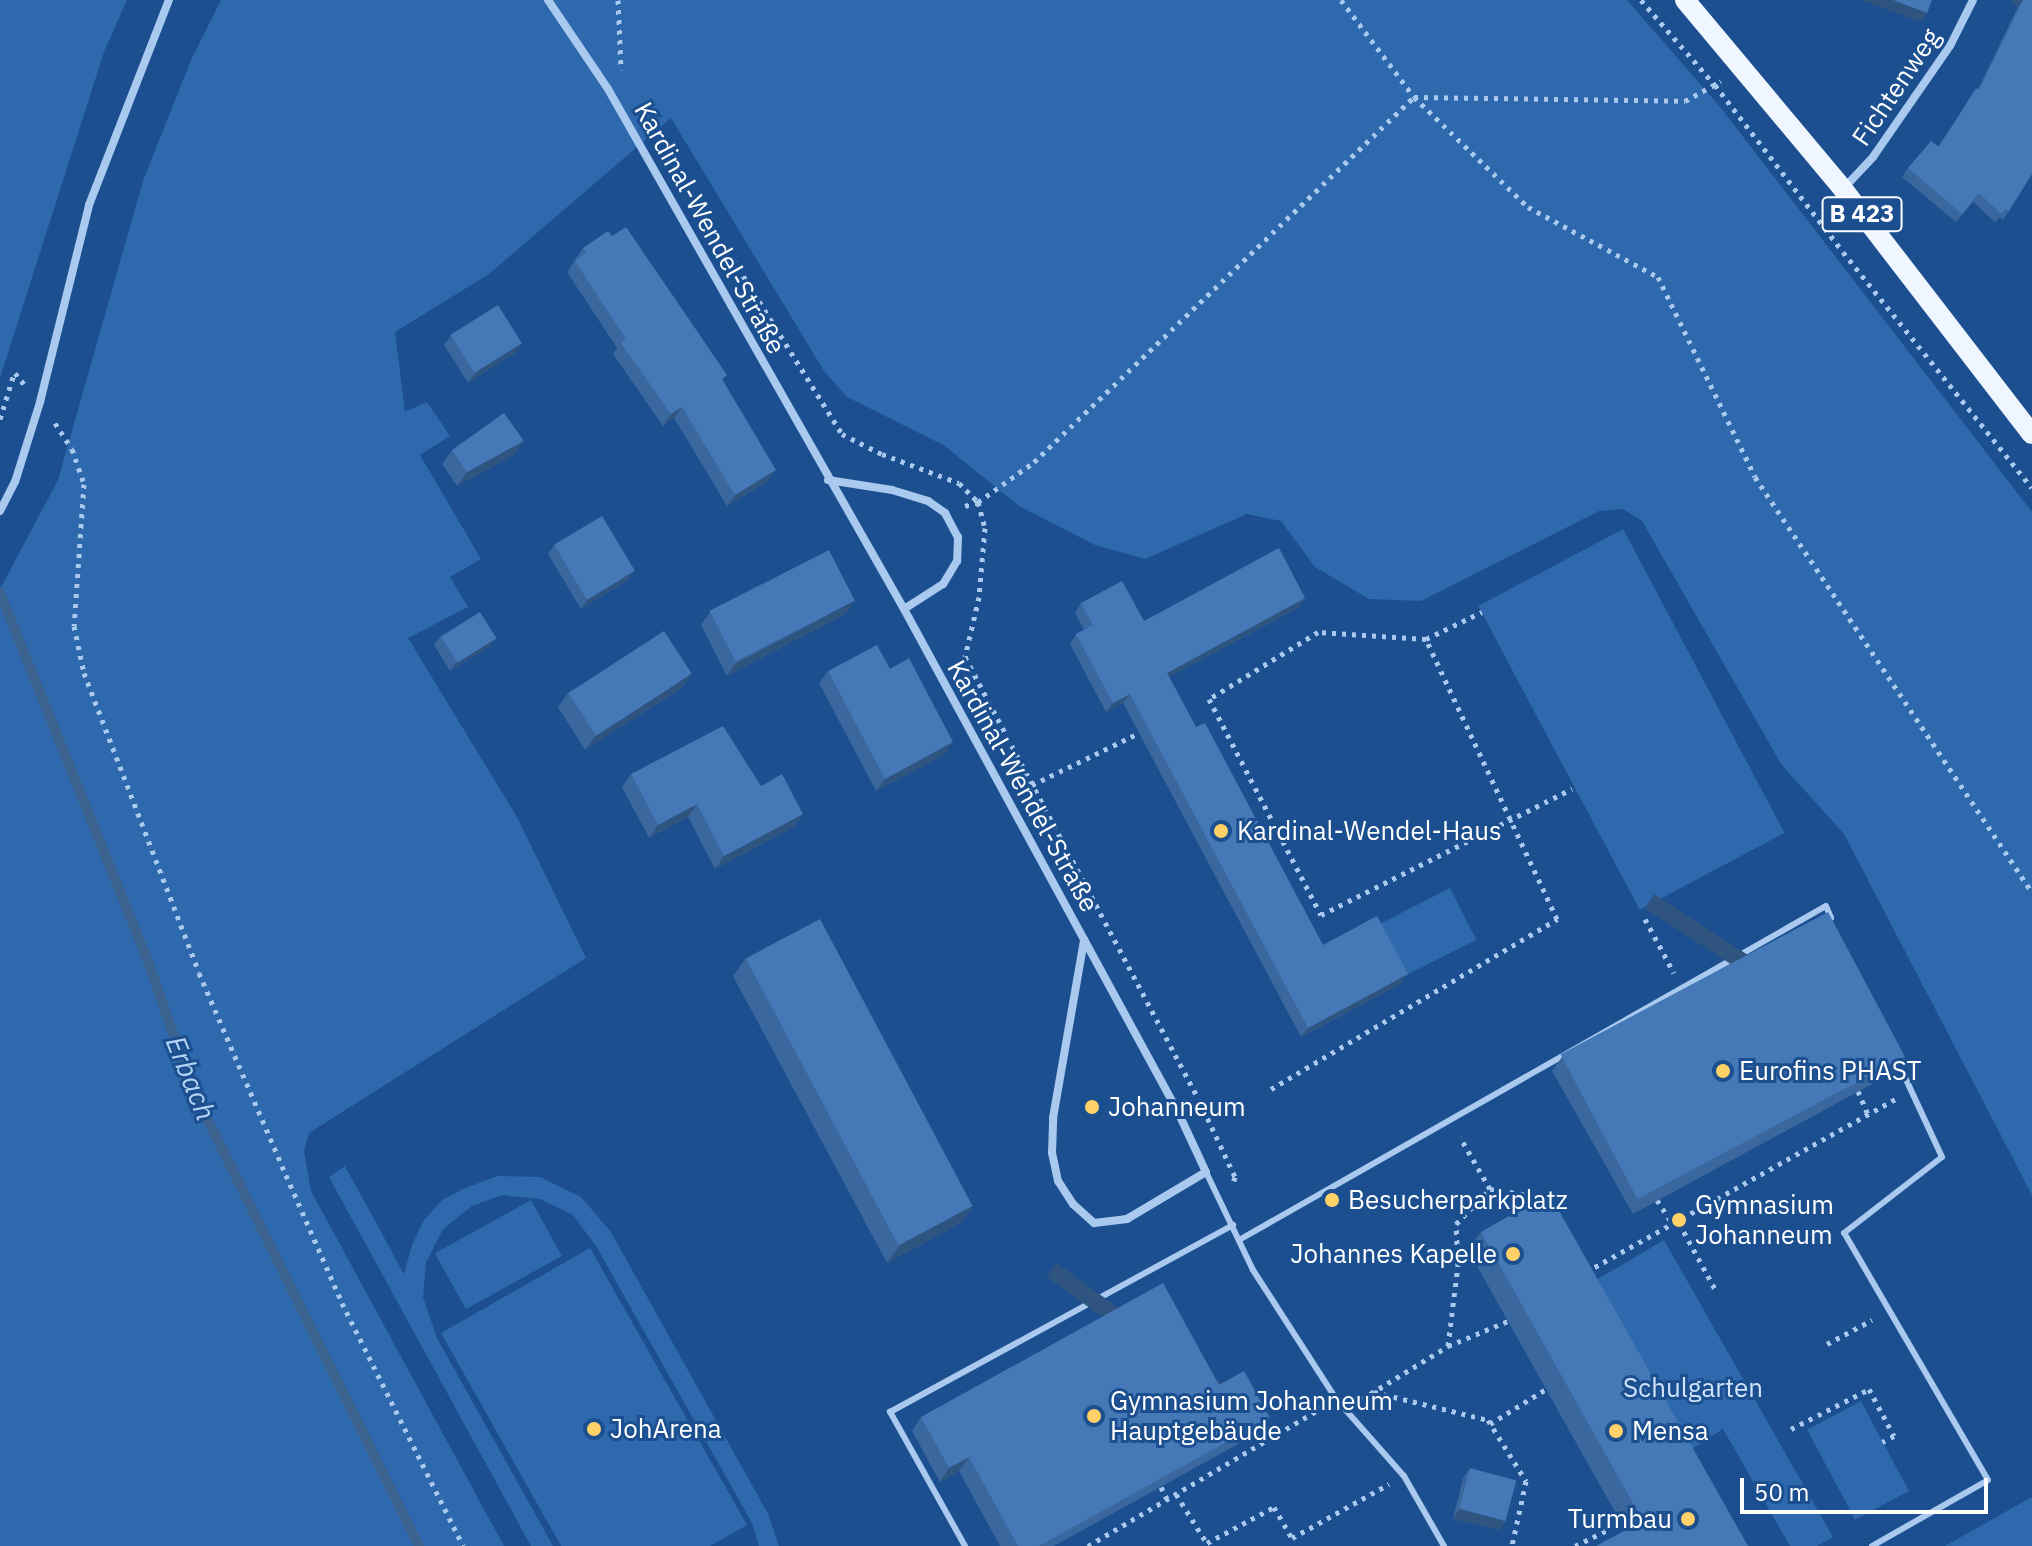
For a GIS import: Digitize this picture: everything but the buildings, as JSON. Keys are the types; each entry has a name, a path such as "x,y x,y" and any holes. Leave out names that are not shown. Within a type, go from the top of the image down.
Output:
{"main road":[{"name":"B 423","path":"1685,0 1843,189 2032,434"}],"street":[{"path":"1,510 15,482 40,402 89,205 169,0"},
{"name":"Kardinal-Wendel-Straße","path":"548,0 608,89 904,609 1178,1112 1206,1172 1127,1219 1094,1223 1073,1204 1058,1181 1052,1153 1053,1118 1084,940"},
{"name":"Fichtenweg","path":"1843,189 1873,157 1950,46 1973,0"},
{"path":"828,480 892,490 928,501 945,513 958,537 957,561 943,584 904,609"}],"lane":[{"path":"1239,1240 1826,906 1832,920"},
{"path":"1872,1546 1988,1480 1844,1233 1942,1157 1892,1048"},
{"path":"1206,1172 1253,1270 1336,1399 1404,1476 1444,1546"},
{"path":"965,1546 890,1412 1233,1225"}],"path":[{"path":"608,89 621,80 618,0"},
{"path":"1341,0 1414,97 1528,207 1658,277 1755,477 2032,892"},
{"path":"1641,0 1715,85 1843,252 2032,488"},
{"path":"945,513 978,502 1034,462 1414,97 1685,101 1715,85 1740,66"},
{"path":"715,231 842,434 882,454 959,483 978,502 985,528 979,597 965,657 1199,1100 1235,1177 1226,1211"},
{"path":"0,419 15,373"},
{"path":"40,402 72,449 84,484 74,626 84,673 199,973 276,1152 342,1303 463,1546"},
{"path":"1482,612 1426,639 1318,632 1209,699 1321,915 1572,789"},
{"path":"1271,1089 1557,919 1426,639"},
{"path":"1032,785 1139,733"},
{"path":"1645,919 1682,988"},
{"path":"1575,1278 1911,1090"},
{"path":"1858,1091 1868,1114"},
{"path":"1450,1120 1490,1189"},
{"path":"1490,1189 1539,1197 1545,1208"},
{"path":"1448,1346 1458,1264 1456,1224 1490,1189"},
{"path":"1657,1200 1676,1224 1716,1291"},
{"path":"1827,1344 1889,1310"},
{"path":"1344,1409 1448,1346 1508,1321"},
{"path":"1490,1424 1546,1389"},
{"path":"1791,1429 1869,1389 1894,1436 1882,1442"},
{"path":"1374,1392 1488,1420 1526,1481 1512,1546"},
{"path":"1088,1546 1336,1399"},
{"path":"1176,1494 1208,1544 1274,1507 1292,1538 1404,1476"},
{"path":"1161,1487 1167,1499"},
{"path":"1575,1546 1622,1523"}],"green space":[{"path":"0,0 127,0 104,52 0,378"},
{"path":"221,0 1627,0 1721,108 2032,512 2032,1195 1844,834 1781,764 1642,521 1623,509 1599,511 1421,601 1369,599 1315,567 1281,521 1247,514 1145,559 1095,545 1019,506 945,446 847,397 824,371 671,118 489,274 395,332 405,412 427,402 450,436 420,455 481,559 450,577 468,607 408,638 517,817 586,958 309,1133 304,1151 311,1191 504,1546 0,1546 0,589 58,480 143,181 191,60"},
{"path":"1623,529 1784,833 1640,910 1478,606"},
{"path":"1450,888 1476,940 1407,975 1381,923"},
{"path":"345,1166 404,1274 412,1245 424,1220 442,1200 463,1189 497,1176 540,1177 581,1197 611,1232 768,1514 779,1546 759,1546 752,1523 596,1246 573,1215 540,1199 502,1195 472,1206 443,1229 426,1263 423,1297 437,1338 553,1546 531,1546 329,1177"},
{"path":"531,1200 562,1256 466,1309 435,1253"},
{"name":"Schulgarten","path":"1664,1240 1833,1537 1817,1546 1790,1546 1723,1429 1676,1459 1581,1289"},
{"name":"JohArena","path":"590,1248 747,1525 710,1546 561,1546 441,1333"},
{"path":"1861,1401 1909,1491 1855,1520 1807,1430"},
{"path":"2032,1497 2032,1546 1945,1546"}],"waterway":[{"name":"Erbach","path":"0,593 145,953 193,1090 419,1546"}],"place":[{"name":"Kardinal-Wendel-Haus","path":"1221,831"},
{"name":"Eurofins PHAST","path":"1723,1071"},
{"name":"Johanneum","path":"1092,1107"},
{"name":"Besucherparkplatz","path":"1332,1200"},
{"name":"Gymnasium Johanneum","path":"1679,1220"},
{"name":"Johannes Kapelle","path":"1513,1254"},
{"name":"Gymnasium Johanneum Hauptgebäude","path":"1094,1416"},
{"name":"JohArena","path":"594,1429"},
{"name":"Mensa","path":"1616,1431"},
{"name":"Turmbau","path":"1688,1519"}]}
